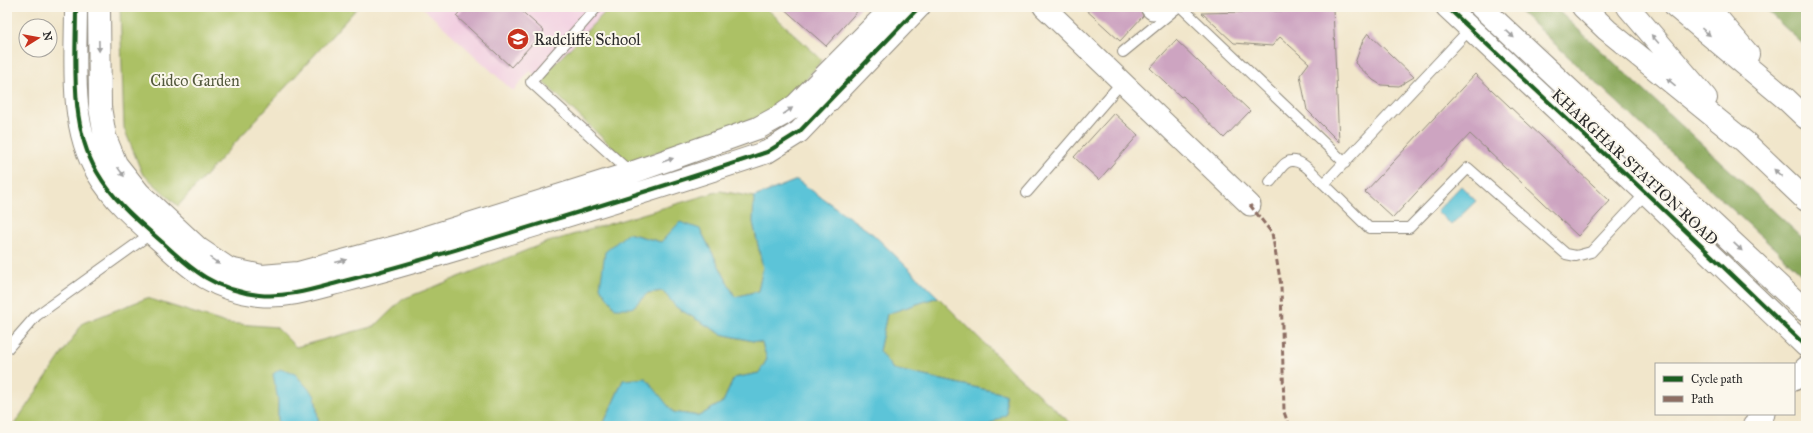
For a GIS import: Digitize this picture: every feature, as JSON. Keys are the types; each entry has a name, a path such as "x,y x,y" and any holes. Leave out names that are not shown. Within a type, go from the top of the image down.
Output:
{"main road":[{"path":"76,7 77,105 83,140 96,171 122,205 185,264 222,287 261,295 303,292 409,264 637,182 782,115 796,105 893,7"},
{"path":"99,7 100,107 102,123 109,150 116,164 138,193 199,249 229,269 262,276 298,273 637,182 756,156 783,143 799,132 919,7"},
{"name":"KHARGHAR STATION ROAD","path":"1447,7 1646,193 1806,346"},
{"path":"1582,7 1607,30 1745,142 1806,200"},
{"path":"1628,7 1745,142"},
{"path":"1676,7 1786,99 1806,118"},
{"path":"1708,7 1786,99"},
{"name":"KHARGHAR STATION ROAD","path":"1483,9 1806,311"},
{"path":"1764,306 1780,286"}],"street":[{"path":"1044,7 1250,205"},
{"path":"1151,7 1153,9 1160,7"},
{"path":"1470,29 1483,9"},
{"path":"1795,379 1806,367"},
{"path":"1753,426 1763,415"}],"lane":[{"path":"1123,52 1179,7 1345,163"},
{"path":"596,8 531,82 637,182"},
{"path":"1324,184 1470,29"},
{"path":"1027,192 1122,82"},
{"path":"1270,182 1286,163 1299,161 1369,228 1409,228 1468,168 1566,254 1576,256 1591,252 1646,193"},
{"path":"7,349 36,316 151,233 171,223"}],"shaded area":[{"name":"Radcliffe School","path":"422,7 610,7 540,79 530,71 513,91"}],"green space":[{"name":"Cidco Garden","path":"120,7 358,7 178,206 142,173 124,128"},
{"path":"610,7 765,7 822,60 788,102 768,114 628,162 540,79"},
{"path":"1515,7 1554,7 1806,241 1806,278"},
{"path":"1763,7 1806,7 1806,47"},
{"path":"720,191 754,197 753,222 763,268 758,291 735,297 700,229 661,242 628,233 632,308 648,293 663,291 676,307 721,334 762,343 767,359 759,373 734,378 723,402 699,416 673,412 623,380 604,423 600,426 319,426 315,396 278,400 278,426 13,426 83,323 147,298 226,323 276,327 296,347 375,326 403,299 545,243"},
{"path":"938,297 1013,372 1074,426 987,426 1007,414 1005,394 893,369 879,351 887,314"}],"water":[{"path":"797,180 874,235 938,297 887,314 879,351 893,369 1005,394 1007,414 987,426 600,426 604,423 623,380 646,378 673,412 699,416 723,402 734,378 759,373 767,359 762,343 721,334 676,307 663,291 648,293 632,308 615,308 600,287 605,252 628,233 661,242 680,222 700,229 735,297 758,291 763,268 753,222 754,197"},
{"path":"1461,186 1476,201 1451,225 1437,211"},
{"path":"280,369 295,374 315,396 319,426 278,426 278,400 273,374"}],"building":[{"path":"464,7 517,7 544,31 511,67 456,16"},
{"path":"782,7 861,7 826,46"},
{"path":"1083,7 1139,7 1143,16 1120,41"},
{"path":"1249,7 1273,7 1274,11 1333,9 1339,142 1307,110 1300,75 1309,63 1280,37 1272,46 1234,43 1202,13 1246,12"},
{"path":"1368,33 1414,77 1399,86 1381,85 1373,80 1355,63 1363,40"},
{"path":"1176,40 1250,111 1224,138 1183,96 1181,97 1150,68"},
{"path":"1475,74 1610,201 1578,236 1470,134 1393,218 1365,192"},
{"path":"1114,113 1138,135 1099,180 1074,157"}],"marked path":[{"path":"1250,205 1272,233 1281,285 1284,412 1289,426"}],"cycle path":[{"path":"76,7 75,70 78,113 88,154 103,182 118,201 135,218 184,262 206,278 230,289 270,296 292,294 313,289 458,249 652,190 767,152 799,132 919,7"},
{"path":"1447,7 1646,193 1806,346"}],"place":[{"name":"Radcliffe School","path":"518,39"}]}
